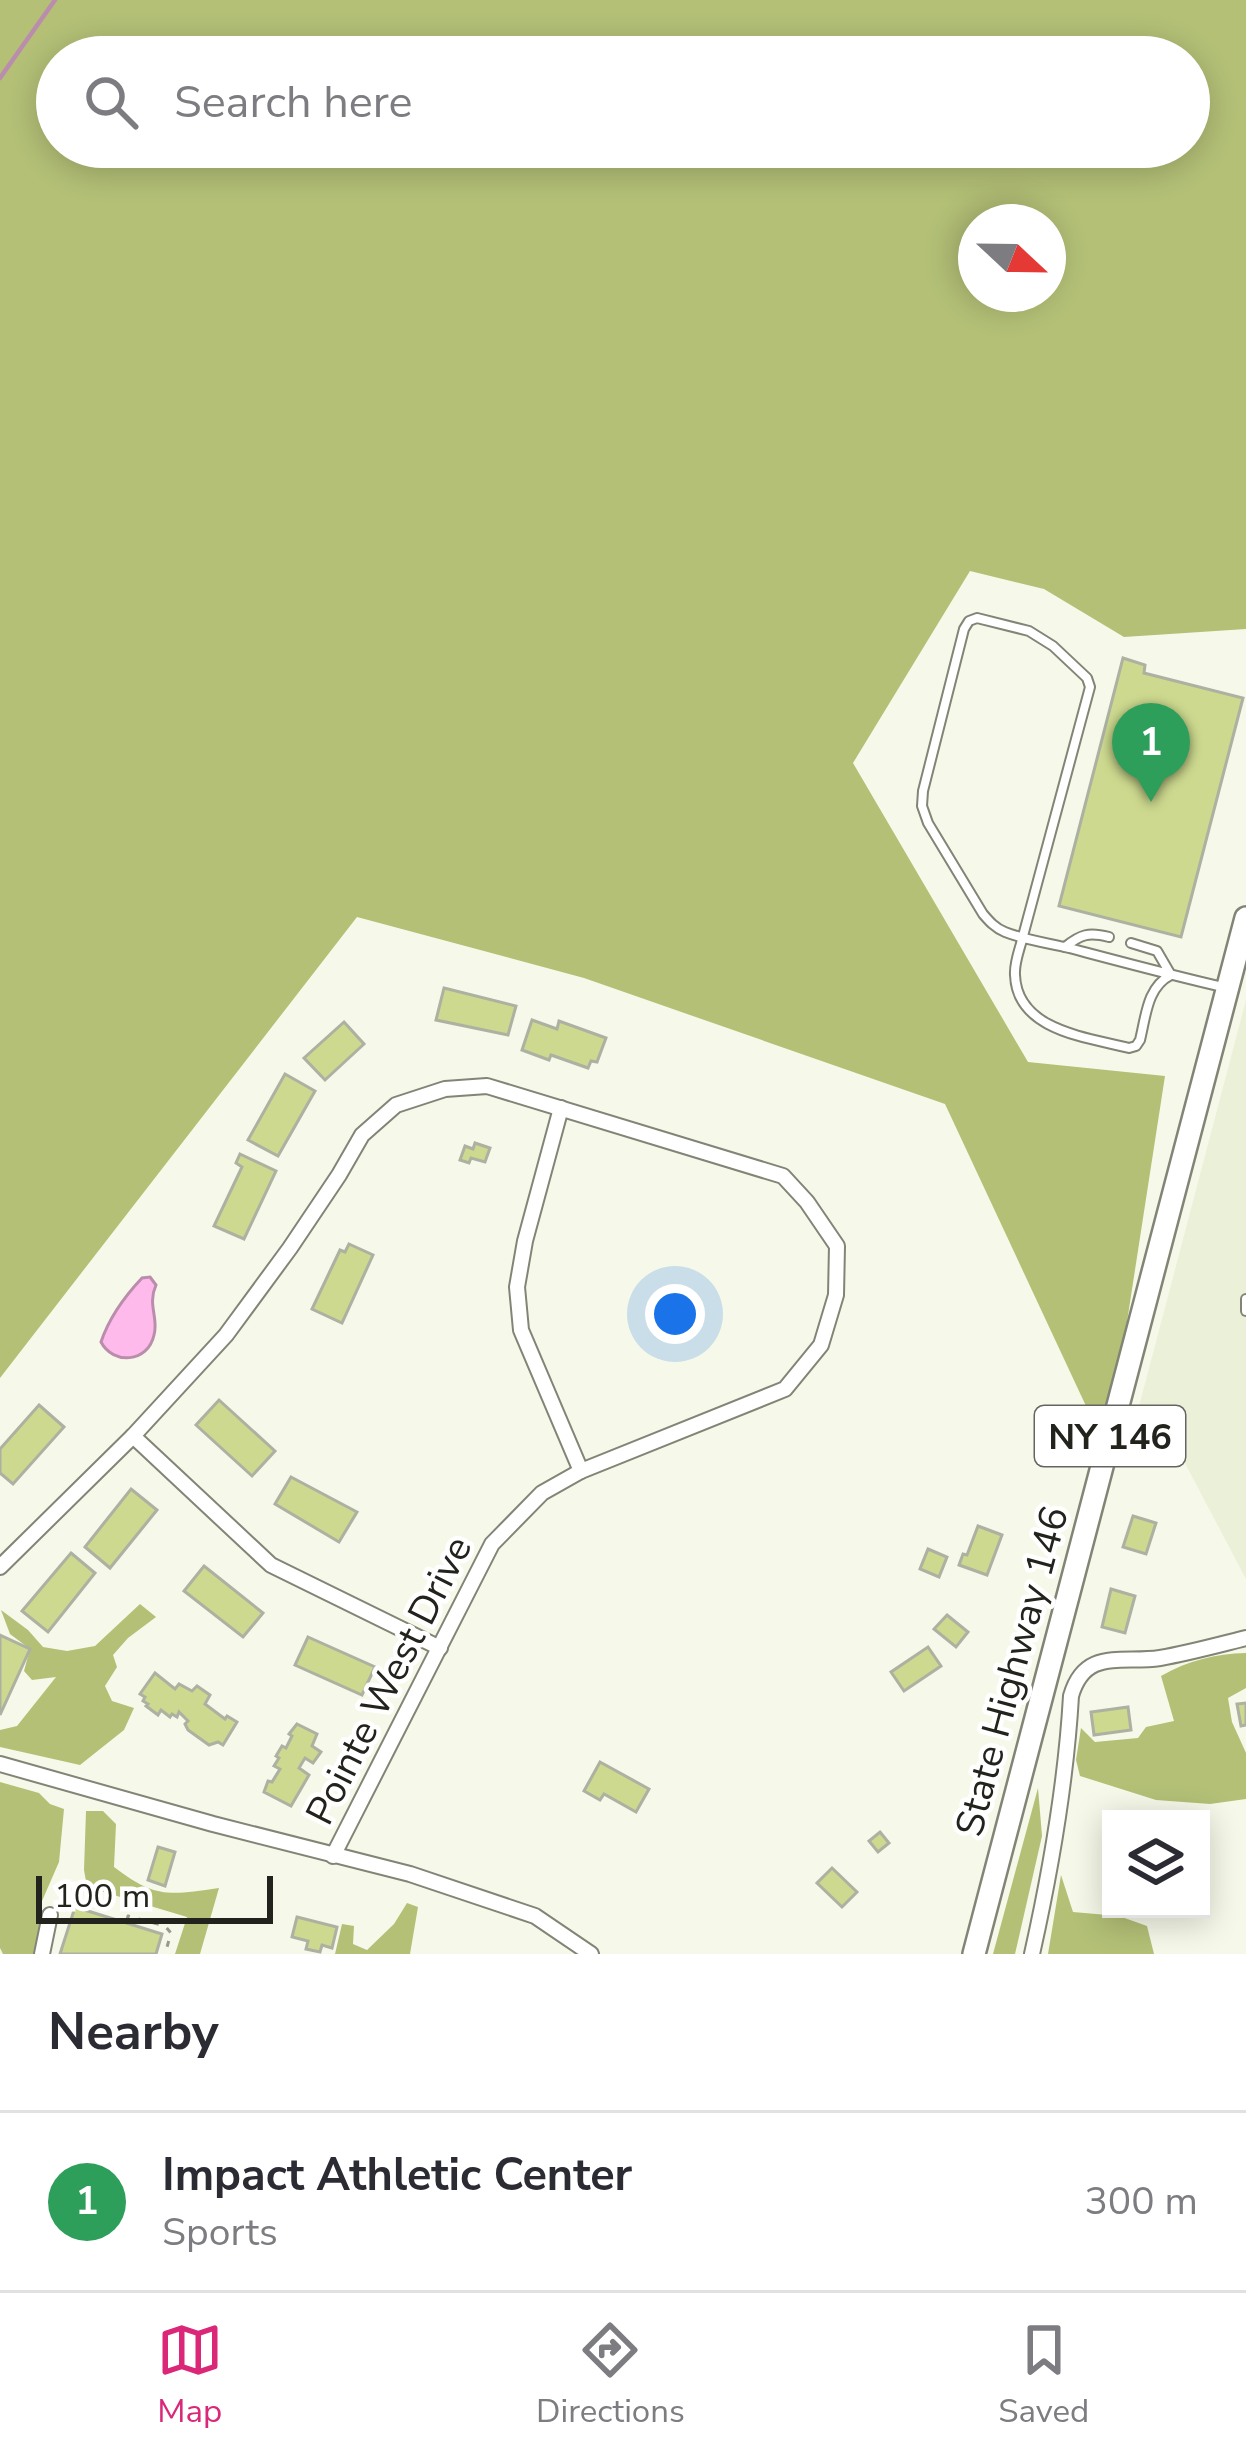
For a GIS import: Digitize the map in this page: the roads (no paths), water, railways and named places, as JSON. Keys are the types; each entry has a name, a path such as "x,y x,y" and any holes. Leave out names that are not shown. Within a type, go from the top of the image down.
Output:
{"main road":[{"name":"State Highway 146","path":"974,1954 1246,918"}],"street":[{"name":"Pointe West Drive","path":"0,1567 133,1436 226,1335 314,1212 362,1135 396,1105 445,1090 487,1086 783,1176 837,1246 836,1295 821,1345 785,1389 581,1471 542,1493 492,1544 333,1856"},
{"path":"562,1108 525,1240 517,1287 521,1330 581,1471"},
{"path":"133,1436 272,1565 440,1648"},
{"path":"1032,1954 1058,1819 1075,1681 1107,1660 1156,1659 1246,1638"},
{"path":"0,1764 410,1874 535,1916 591,1954"},
{"path":"42,1954 50,1915"}],"lane":[{"path":"1171,975 1153,991 1140,1040 1129,1048 1052,1028 1031,1012 1018,993 1014,971 1023,937 1090,686 1088,678 1053,646 1029,631 977,618 969,621 922,806 991,924 1004,932 1023,937 1065,947 1171,975 1228,988"},
{"path":"1065,947 1091,932 1109,937"},
{"path":"1131,943 1157,951 1171,975"},
{"path":"1246,1299 1246,1311"}],"waterway":[{"path":"0,78 55,0"}],"place":[{"name":"Impact Athletic Center","path":"1151,802"}]}
